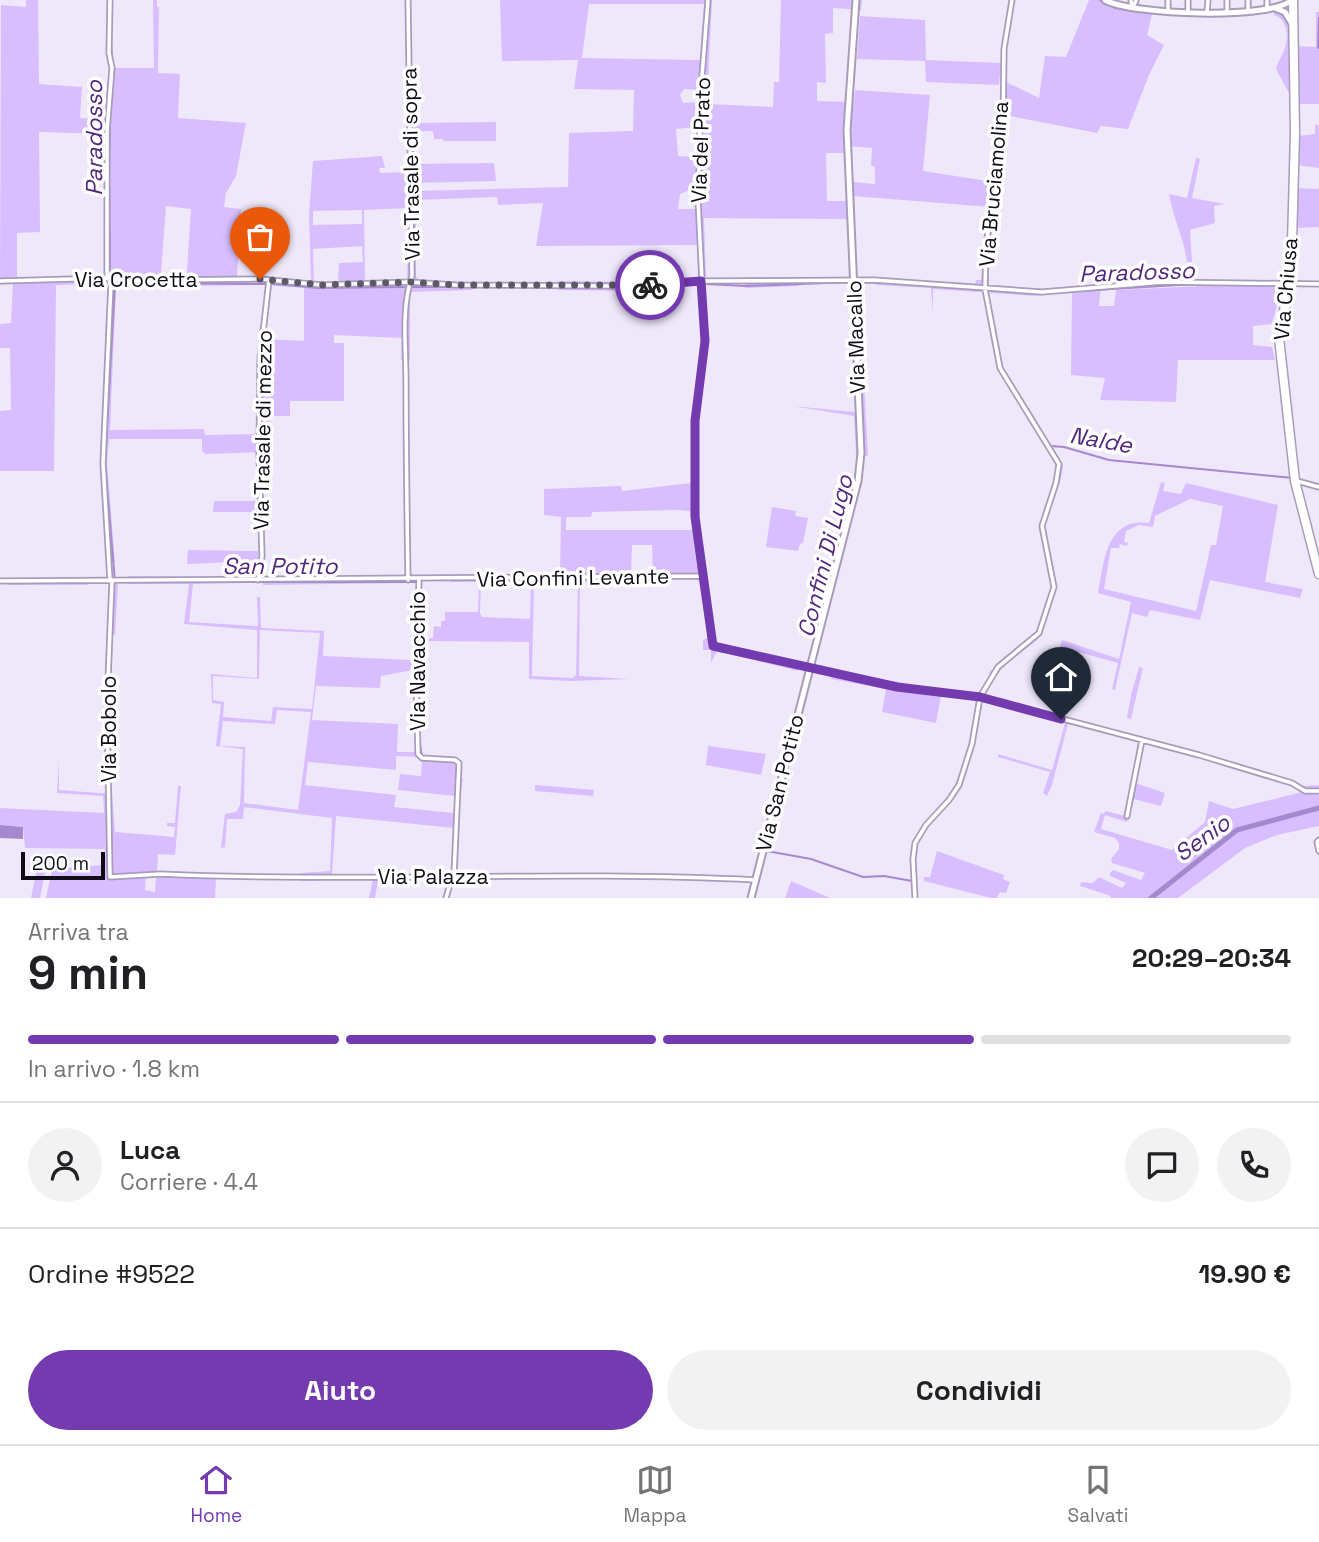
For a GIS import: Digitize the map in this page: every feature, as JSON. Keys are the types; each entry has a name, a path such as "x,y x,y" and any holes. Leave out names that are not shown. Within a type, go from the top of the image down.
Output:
{"main road":[{"name":"Via Chiusa","path":"1290,5 1293,26 1295,133 1289,284 1279,338 1296,481 1319,574"}],"street":[{"name":"Via Bobolo","path":"110,0 109,53 112,68 106,187 107,274 111,294 103,463 111,581 107,705 110,877"},
{"name":"Via Trasale di sopra","path":"408,0 412,262 405,322 405,512 408,580"},
{"name":"Via del Prato","path":"702,576 695,517 695,421 705,341 698,200 701,89 708,0"},
{"name":"Via Macallo","path":"810,669 858,481 861,453 848,130 856,0"},
{"name":"Via Bruciamolina","path":"980,697 998,667 1038,633 1047,613 1054,580 1042,526 1059,471 1056,456 1000,368 985,289 985,256 1003,129 1004,49 1012,0"},
{"path":"1105,0 1119,6 1188,13 1248,11 1290,5"},
{"path":"1119,6 1133,0"},
{"path":"1132,8 1133,0"},
{"path":"1133,0 1142,9"},
{"path":"1168,0 1168,11"},
{"path":"1188,0 1188,13"},
{"path":"1207,13 1208,0"},
{"path":"1227,0 1227,12"},
{"path":"1248,0 1248,11"},
{"path":"1267,0 1267,8"},
{"name":"Via Crocetta","path":"0,281 109,278 134,282 269,280 330,286 410,282 456,285 616,286 701,281 893,281 1042,292 1163,282 1319,284"},
{"name":"Via Trasale di mezzo","path":"258,580 262,556 260,359 269,280"},
{"path":"1296,481 1319,487"},
{"path":"702,576 713,646 897,687 980,697 1292,783 1305,791 1319,791"},
{"name":"Via Confini Levante","path":"0,581 702,576"},
{"name":"Via Navacchio","path":"419,580 416,675 418,754 422,758 455,760 459,763 453,876 446,898"},
{"name":"Via San Potito","path":"751,898 810,669"},
{"path":"915,898 915,843 958,785 972,744 980,697"},
{"path":"1127,816 1142,740"},
{"path":"1319,840 1319,851"},
{"name":"Via Palazza","path":"110,877 161,874 212,877 500,878 564,875 756,880"}],"shaded area":[{"path":"26,0 38,0 39,84 82,87 80,118 111,120 114,68 154,68 153,0 157,0 158,73 180,74 178,118 246,123 236,176 226,193 224,207 241,209 237,278 255,278 255,285 186,286 191,209 166,206 160,286 116,287 110,430 204,429 205,435 256,434 257,349 260,326 266,326 264,339 304,341 304,282 311,281 309,214 313,161 382,156 385,168 379,168 380,173 408,172 409,164 494,163 496,181 415,183 416,191 568,187 569,133 633,131 634,90 574,89 578,60 502,61 500,0 712,0 707,104 773,107 774,82 779,82 781,0 862,0 861,10 833,8 833,33 825,34 826,83 817,82 817,101 854,102 855,90 930,95 923,171 994,182 990,207 853,196 853,182 875,184 875,167 871,165 872,148 846,146 845,153 826,153 827,201 847,201 848,219 704,218 706,276 698,279 697,245 536,246 543,203 498,205 497,197 416,200 416,277 421,281 471,282 472,290 410,292 410,359 401,360 402,338 334,335 334,343 344,343 344,401 290,401 290,416 270,416 269,427 266,428 266,452 206,454 202,451 202,439 109,439 107,462 115,563 106,558 100,461 109,284 107,281 56,285 54,471 0,471 0,411 11,410 10,348 0,348 0,324 11,323 13,283 0,283 1,5 26,7","holes":["589,4 704,4 700,60 582,58","684,89 703,90 701,209 678,209 680,194 695,188 695,157 678,156 676,129 696,127 697,102 683,103 680,95","39,132 105,134 104,275 17,278 17,233 40,232","408,208 409,239 404,240 404,248 408,248 407,281 365,283 364,210","362,210 362,224 313,225 313,211","362,246 363,262 339,263 338,283 314,283 313,249"]},
{"path":"1089,0 1099,0 1115,8 1152,14 1147,35 1164,45 1128,129 1101,126 1097,133 1005,115 1006,82 1039,98 1045,56 1066,57"},
{"path":"1274,12 1286,17 1291,28 1292,46 1316,47 1316,12 1319,12 1319,104 1298,104 1298,123 1290,120 1289,93 1276,69 1285,48 1287,34 1282,20 1274,15"},
{"path":"860,16 925,20 926,60 1001,63 999,85 926,82 925,61 857,59"},
{"path":"496,122 496,141 443,141 434,139 433,131 415,131 413,123"},
{"path":"1315,125 1319,125 1319,168 1296,165 1298,136 1315,134"},
{"path":"1196,158 1200,159 1192,198 1225,204 1214,206 1215,223 1190,230 1192,262 1187,262 1169,194 1187,198"},
{"path":"1295,188 1319,189 1319,227 1295,228"},
{"path":"987,224 993,226 987,261 989,285 1040,289 1101,284 1099,306 1114,306 1116,290 1225,285 1282,286 1272,324 1253,326 1253,345 1272,347 1275,360 1178,360 1176,402 1100,400 1105,378 1071,375 1072,292 1035,296 933,289 933,313 931,288 876,285 876,277 975,284 976,280 981,280"},
{"path":"745,277 799,278 799,286 745,288"},
{"path":"557,281 656,282 657,289 558,290"},
{"path":"854,364 863,364 868,456 856,454 854,416 792,406 855,412"},
{"path":"693,404 700,405 698,493 715,640 721,645 799,663 798,671 717,651 711,663 711,650 703,650 703,640 708,638 699,582 696,579 648,579 648,575 653,574 652,545 632,545 631,575 624,575 623,581 580,583 579,676 629,679 529,679 529,642 423,641 433,638 434,626 441,627 441,621 445,621 445,612 478,612 479,582 450,582 450,578 560,576 561,517 544,515 544,489 621,486 622,491 691,483","holes":["690,511 693,530 566,530 566,517 591,517 592,512","531,582 530,619 482,617 481,583","578,582 576,675 573,678 532,676 534,583"]},
{"path":"1020,407 1029,408 1063,466 1060,483 1053,478 1055,464"},
{"path":"1161,482 1165,483 1163,491 1181,494 1186,483 1278,505 1265,582 1303,589 1300,598 1210,580 1200,620 1150,610 1147,617 1132,613 1115,690 1112,689 1118,663 1060,647 1062,640 1119,659 1131,602 1098,593 1102,568 1116,534 1135,523 1149,523","holes":["1190,499 1223,506 1216,545 1211,545 1196,611 1104,589 1111,548 1119,548 1120,544 1127,546 1128,543 1124,542 1126,531 1139,525 1153,527 1155,516"]},
{"path":"214,501 257,501 257,512 213,512"},
{"path":"772,507 796,511 795,516 808,518 803,543 798,551 766,547"},
{"path":"188,550 258,551 258,561 187,564"},
{"path":"128,576 248,578 248,583 193,584 189,622 258,626 257,597 260,597 261,628 324,631 323,656 412,660 413,670 381,676 380,688 316,686 312,720 398,724 397,752 416,752 417,757 396,756 396,770 308,762 305,785 396,795 394,807 454,813 455,796 398,790 400,774 421,776 422,760 454,762 457,765 456,778 463,779 460,794 458,867 451,865 454,828 336,816 332,874 379,875 375,898 369,898 373,879 301,881 301,873 330,871 332,818 244,807 243,819 227,819 225,847 221,848 225,814 236,812 240,805 243,749 216,746 221,704 212,703 211,674 257,678 257,630 184,624 189,584 128,584","holes":["260,630 320,633 312,709 273,707 271,721 223,717 224,702 213,700 213,676 259,679","277,710 311,712 298,810 244,803 245,747 220,746 223,721 275,724"]},
{"path":"263,576 406,578 406,583 263,585"},
{"path":"8,578 89,578 88,585 8,585"},
{"path":"109,584 118,584 115,635 107,635"},
{"path":"1035,632 1037,640 1014,658 1010,658 997,675 988,673"},
{"path":"1139,667 1143,668 1131,719 1127,718"},
{"path":"832,670 937,689 979,692 976,699 941,696 936,723 882,712 886,689 831,679"},
{"path":"1002,698 1107,729 1105,732 1068,724 1047,796 1043,793 1050,772 998,757 998,754 1052,770 1065,723 997,705"},
{"path":"708,746 766,754 761,775 706,765"},
{"path":"59,760 59,790 112,794 115,832 174,837 175,827 167,826 167,823 175,823 178,786 181,786 175,855 158,854 157,872 146,872 145,890 155,892 156,878 173,877 174,871 201,873 201,878 216,878 215,898 46,898 52,869 105,865 105,849 25,848 23,827 0,825 0,808 104,813 103,796 57,793"},
{"path":"1222,760 1305,786 1319,785 1319,826 1277,835 1245,848 1178,898 1110,898 1111,896 1080,886 1081,882 1093,883 1099,877 1122,888 1126,883 1110,876 1113,870 1141,880 1145,873 1112,863 1111,859 1119,849 1119,843 1115,838 1094,832 1101,813 1106,811 1125,816 1135,783 1165,793 1161,806 1134,799 1127,822 1105,815 1101,829 1172,850 1205,822 1209,801 1233,809 1302,792 1220,765"},
{"path":"535,785 594,790 593,796 535,791"},
{"path":"0,825 23,827 23,839 0,838"},
{"path":"937,851 1004,875 1003,879 1010,882 1006,893 1000,892 997,898 991,898 924,881 924,877 930,877"},
{"path":"37,868 46,868 40,898 31,898"},
{"path":"791,881 830,898 785,898"}],"waterway":[{"path":"1100,0 1115,8 1143,12"},
{"path":"1263,12 1273,11"},
{"path":"1190,15 1230,15"},
{"path":"1318,48 1319,18"},
{"name":"Paradosso","path":"111,43 112,58"},
{"name":"Paradosso","path":"109,170 110,120"},
{"name":"Paradosso","path":"109,179 110,275"},
{"name":"Paradosso","path":"113,282 132,283"},
{"name":"Paradosso","path":"705,284 746,286 851,282"},
{"name":"Confini Di Lugo","path":"856,282 863,446"},
{"name":"Paradosso","path":"856,282 896,283"},
{"name":"Paradosso","path":"141,283 266,284"},
{"name":"San Potito","path":"115,284 105,463 115,582 421,582 418,678 420,746 422,756 426,756"},
{"name":"Paradosso","path":"271,284 318,288 404,287"},
{"name":"Paradosso","path":"602,288 699,284"},
{"name":"Paradosso","path":"905,284 983,290"},
{"name":"Paradosso","path":"1078,291 1195,284"},
{"name":"Paradosso","path":"1242,285 1261,285"},
{"name":"Paradosso","path":"409,287 530,287"},
{"name":"Paradosso","path":"988,290 1013,292"},
{"name":"Nalde","path":"1050,446 1064,447 1109,460 1293,478"},
{"name":"Confini Di Lugo","path":"862,470 863,455"},
{"name":"Confini Di Lugo","path":"863,678 920,688"},
{"name":"Confini Di Lugo","path":"956,692 980,694"},
{"name":"Senio","path":"1151,898 1237,830 1319,808"},
{"name":"San Potito","path":"767,851 811,859 863,877 884,876 912,881"},
{"name":"San Potito","path":"456,874 457,857"}],"way so far":[{"path":"260,279 322,285 410,282 456,285 650,285"}],"route":[{"path":"650,285 701,281 705,341 695,421 695,517 713,646 897,687 971,695 1061,719"}]}
